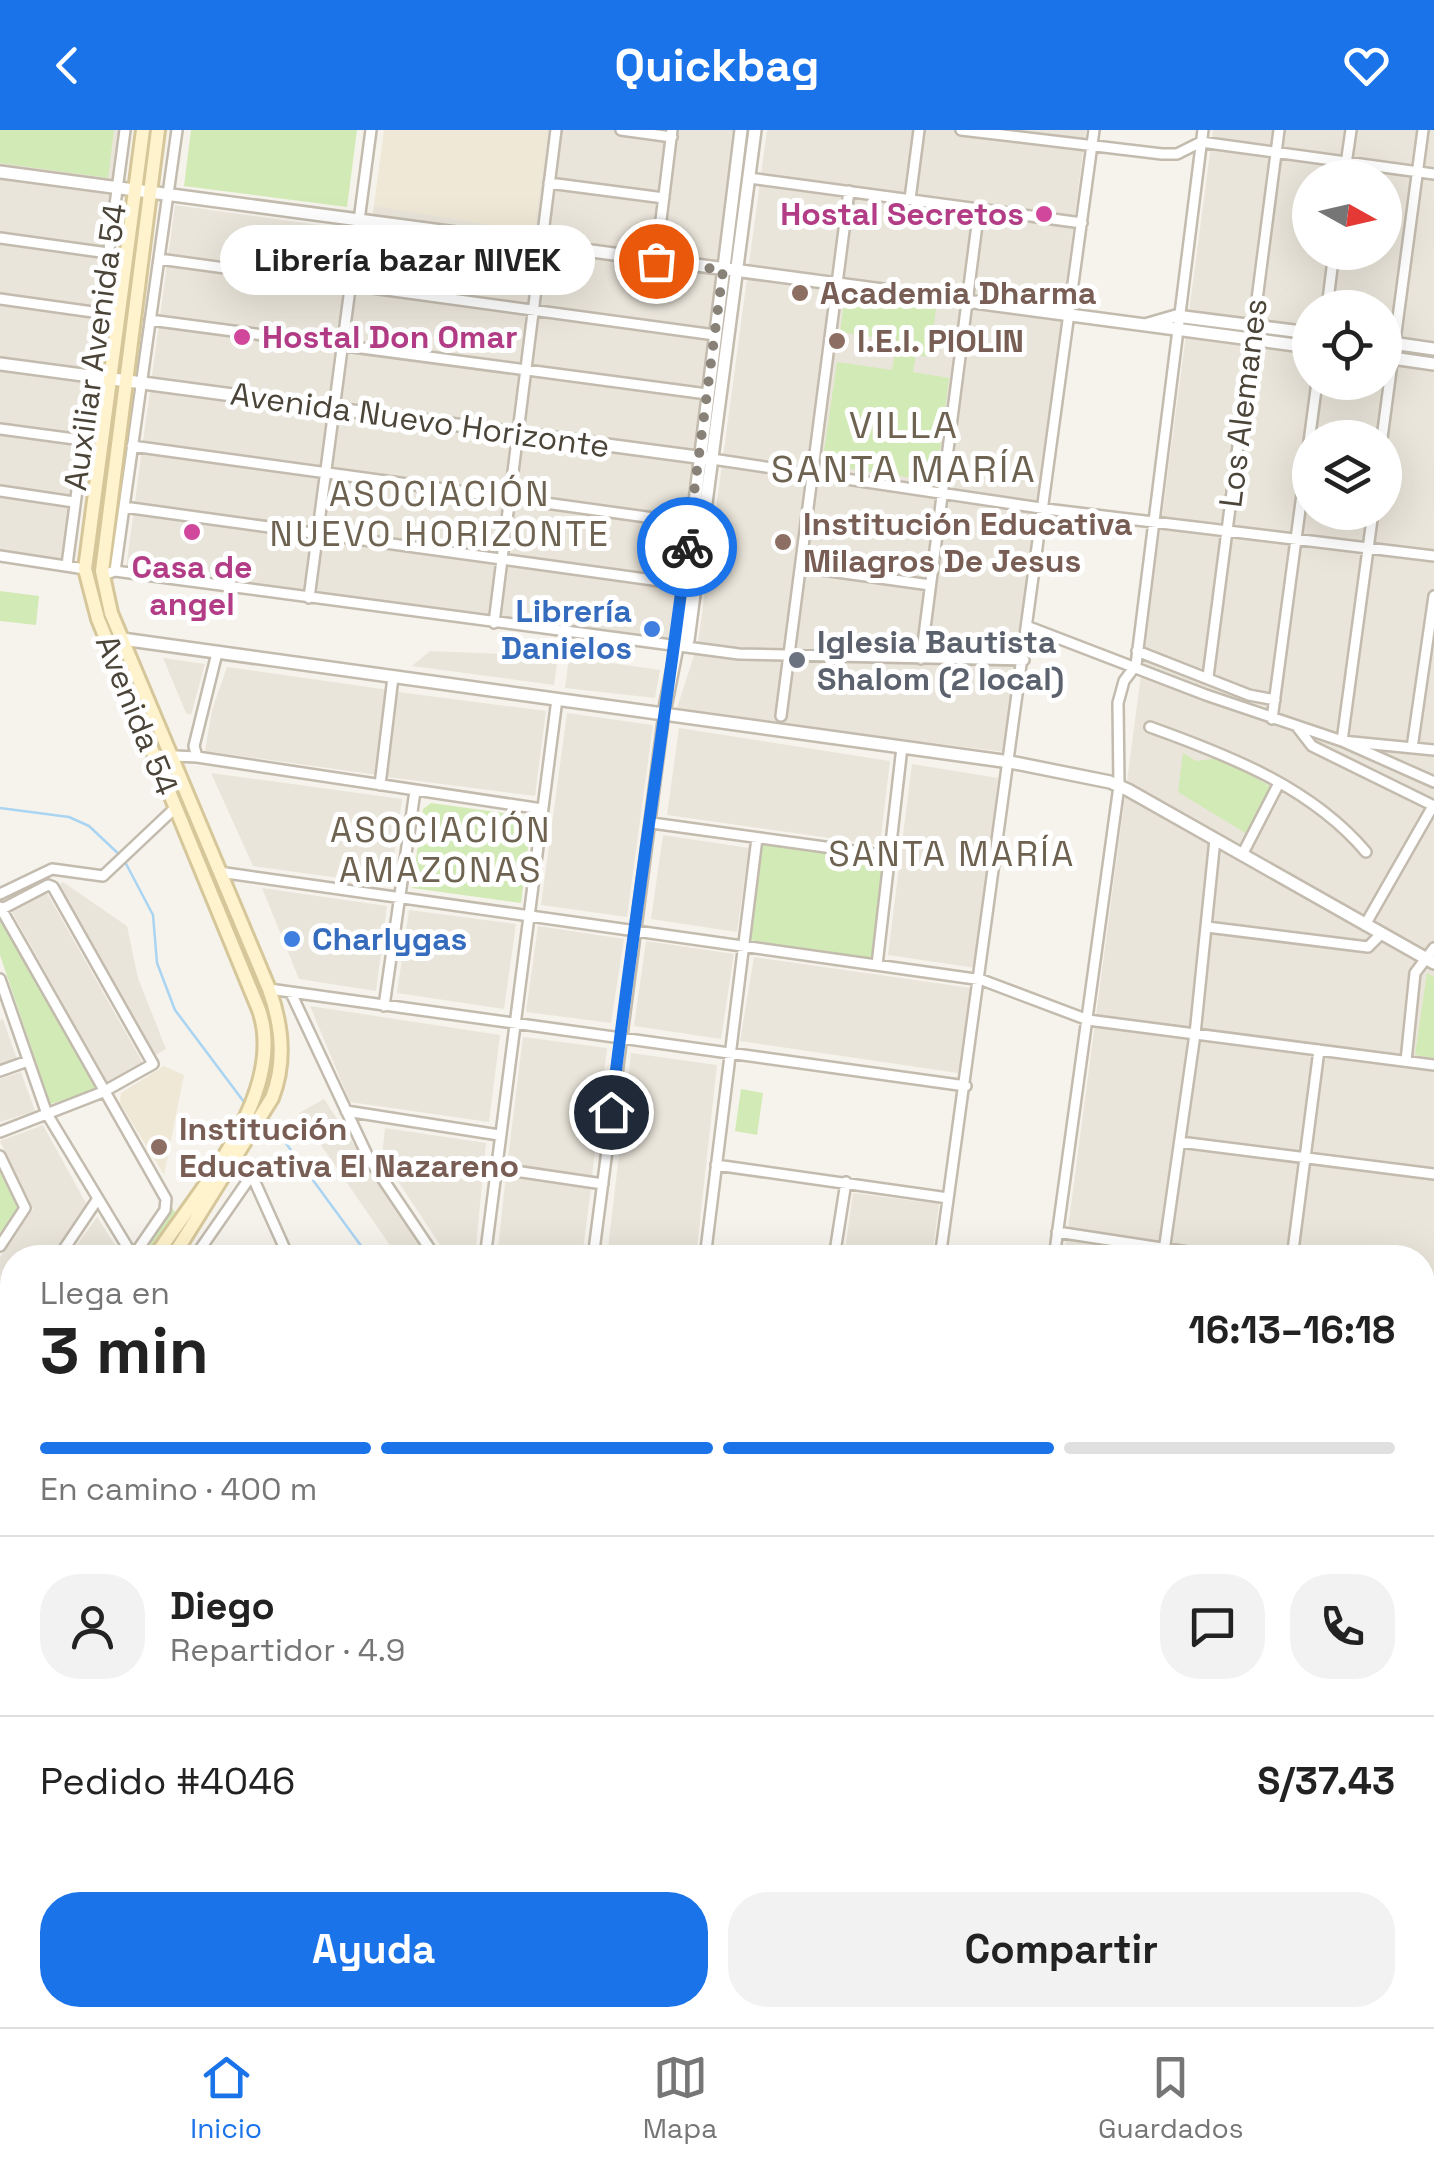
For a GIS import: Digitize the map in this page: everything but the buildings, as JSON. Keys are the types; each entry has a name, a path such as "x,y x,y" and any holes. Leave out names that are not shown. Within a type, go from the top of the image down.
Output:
{"main road":[{"name":"Avenida 54","path":"142,130 85,568 98,619 259,1010 267,1055 262,1081 247,1113 162,1245"},
{"name":"Avenida 54","path":"158,130 103,540 122,639 269,989 280,1026 279,1080 238,1158 181,1245"}],"street":[{"name":"Auxiliar Avenida 54","path":"67,565 125,130"},
{"path":"177,130 124,508 109,573 677,648 789,656 1024,660"},
{"path":"310,598 371,130"},
{"path":"494,623 556,130"},
{"path":"621,130 672,133 656,261"},
{"path":"677,648 688,640 707,394 742,130"},
{"path":"595,1245 664,714 677,648 690,523 737,272 755,130"},
{"path":"910,199 919,130"},
{"path":"961,130 1092,148 1177,154 1201,142 1327,160"},
{"path":"942,1245 982,980 1094,130"},
{"path":"1056,1245 1119,786 1120,689 1136,665 1176,316 1203,130"},
{"name":"Los Alemanes","path":"1208,677 1279,130"},
{"path":"1346,160 1351,130"},
{"path":"1399,290 1422,130"},
{"path":"1402,170 1434,174"},
{"path":"0,172 1292,346"},
{"path":"749,178 1082,223"},
{"path":"549,184 664,198"},
{"path":"781,716 850,190"},
{"path":"921,658 980,210"},
{"path":"0,238 108,253"},
{"path":"159,259 715,335"},
{"path":"0,299 100,313"},
{"path":"1141,326 1176,316 1292,331"},
{"path":"150,320 707,394"},
{"path":"1402,345 1434,349"},
{"path":"1402,359 1434,364"},
{"path":"0,364 91,376"},
{"name":"Avenida Nuevo Horizonte","path":"91,376 705,458"},
{"path":"1272,720 1315,400"},
{"path":"0,429 82,440"},
{"path":"132,446 690,523"},
{"path":"705,458 1434,556"},
{"path":"0,491 74,502"},
{"path":"124,508 682,584"},
{"path":"1342,741 1371,530"},
{"path":"0,556 85,568"},
{"path":"800,567 930,585"},
{"path":"1412,748 1434,596"},
{"path":"1028,627 1272,720 1342,741 1434,782"},
{"path":"122,639 1010,762 1119,786 1381,934 1432,957 1415,973 1406,1061"},
{"path":"1138,651 1248,695 1275,700"},
{"path":"198,758 194,746 217,653"},
{"path":"380,785 394,677"},
{"path":"486,1245 556,699"},
{"path":"1150,726 1230,756 1332,817 1366,852"},
{"path":"1298,728 1312,746 1434,806 1365,925"},
{"path":"1342,741 1434,750"},
{"path":"877,965 902,747"},
{"path":"153,755 170,754 542,810"},
{"path":"1242,855 1278,785"},
{"path":"384,1006 415,791"},
{"path":"0,894 52,869 103,876 175,808"},
{"path":"652,823 890,856"},
{"path":"707,1245 757,838"},
{"path":"1165,1245 1215,839"},
{"path":"219,872 982,980 1088,1020 1434,1065"},
{"path":"0,1132 103,1092 153,1064 53,887 48,885 1,908 103,1092 168,1203 141,1245"},
{"path":"1207,927 1368,947 1381,934"},
{"path":"0,979 5,1011 48,1114 126,1245"},
{"path":"269,989 966,1086"},
{"path":"291,993 368,1157 427,1245"},
{"path":"1294,1245 1320,1050"},
{"path":"0,1071 28,1061"},
{"path":"346,1111 499,1136"},
{"path":"1180,1142 1434,1174"},
{"path":"0,1156 25,1208 1,1245"},
{"path":"238,1158 283,1245"},
{"path":"716,1165 948,1198"},
{"path":"495,1168 603,1184"},
{"path":"203,1245 250,1176"},
{"path":"836,1245 846,1182"},
{"path":"67,1245 98,1200"},
{"path":"1058,1232 1124,1245"}],"shaded area":[{"path":"0,130 120,130 61,570 0,562"},
{"path":"384,130 548,130 534,232 374,206"},
{"path":"385,130 741,130 672,643 126,568 175,205 370,232"},
{"path":"767,130 1086,130 1005,752 676,711 698,643"},
{"path":"1213,130 1434,130 1434,1245 1066,1245"},
{"path":"430,651 558,656 554,685 412,666"},
{"path":"569,657 660,670 655,698 565,688"},
{"path":"163,658 205,664 191,715 186,713"},
{"path":"227,667 389,690 378,775 205,751 212,710"},
{"path":"398,692 546,711 535,796 387,777"},
{"path":"567,713 653,725 627,917 541,905"},
{"path":"679,728 890,761 880,845 667,815"},
{"path":"912,764 998,778 976,968 888,955"},
{"path":"211,773 402,799 390,885 253,866"},
{"path":"663,835 749,848 737,932 651,919"},
{"path":"63,882 127,926 138,978 166,1049 154,1056 59,885"},
{"path":"262,888 387,906 376,991 299,979"},
{"path":"47,893 143,1063 107,1083 12,912"},
{"path":"409,910 516,924 504,1009 397,993"},
{"path":"538,926 624,939 611,1023 526,1012"},
{"path":"646,941 734,954 721,1039 634,1026"},
{"path":"754,957 971,988 958,1073 740,1041"},
{"path":"310,1006 500,1035 489,1122 350,1102"},
{"path":"3,1019 17,1059 0,1065 0,1020"},
{"path":"523,1037 607,1048 592,1176 507,1166"},
{"path":"631,1053 717,1065 697,1245 608,1245"},
{"name":"Institución Educativa El Nazareno","path":"164,1066 184,1075 164,1175 120,1103 121,1093"},
{"path":"21,1072 35,1111 0,1122 0,1079"},
{"path":"324,1099 420,1245 390,1245 299,1113"},
{"path":"43,1125 87,1205 60,1245 8,1245 33,1209 0,1141"},
{"path":"385,1128 486,1143 476,1245 440,1245 382,1157"},
{"path":"506,1175 591,1188 584,1245 498,1245"},
{"path":"853,1193 939,1204 934,1245 846,1245"},
{"path":"97,1217 115,1245 77,1245"}],"green space":[{"path":"0,130 114,130 108,178 0,163"},
{"path":"191,130 357,130 347,207 184,186"},
{"path":"845,295 936,308 930,357 916,355 913,372 949,378 936,481 822,465 837,362 892,370 897,341 840,332"},
{"path":"106,436 112,437 98,572 152,726 148,727 101,615 91,574"},
{"path":"0,591 39,596 36,625 0,621"},
{"path":"1183,753 1196,761 1221,758 1271,787 1247,834 1178,792"},
{"path":"169,779 174,779 270,1006 275,1059 271,1058 264,1008"},
{"path":"431,803 532,817 521,903 412,888 423,809"},
{"path":"761,842 885,859 873,959 749,940"},
{"path":"5,920 97,1087 94,1091 50,1104 0,955 0,922"},
{"path":"1427,973 1434,977 1434,1058 1415,1055"},
{"path":"741,1089 763,1093 757,1135 735,1131"},
{"path":"0,1172 18,1209 0,1233"},
{"path":"171,1206 177,1215 157,1245 146,1245"}],"waterway":[{"path":"0,808 69,817 89,826 123,858 153,915 157,963 175,1010 247,1106"},
{"path":"261,1124 285,1142 360,1245"}],"way so far":[{"path":"656,261 723,270 687,547"}],"place":[{"name":"Hostal Secretos","path":"1044,214"},
{"name":"Librería bazar NIVEK","path":"656,261"},
{"name":"Academia Dharma","path":"800,293"},
{"name":"Hostal Don Omar","path":"242,337"},
{"name":"I.E.I. PIOLIN","path":"837,341"},
{"name":"Casa de angel","path":"192,532"},
{"name":"Institución Educativa Milagros De Jesus","path":"783,542"},
{"name":"Librería Danielos","path":"652,629"},
{"name":"Iglesia Bautista Shalom (2 local)","path":"797,660"},
{"name":"Charlygas","path":"292,939"},
{"name":"Institución Educativa El Nazareno","path":"159,1147"}],"district":[{"name":"VILLA SANTA MARÍA","path":"904,447"},
{"name":"ASOCIACIÓN NUEVO HORIZONTE","path":"440,514"},
{"name":"ASOCIACIÓN AMAZONAS","path":"441,850"},
{"name":"SANTA MARÍA","path":"952,854"}],"route":[{"path":"611,1112 664,714 677,648 687,547"}]}
